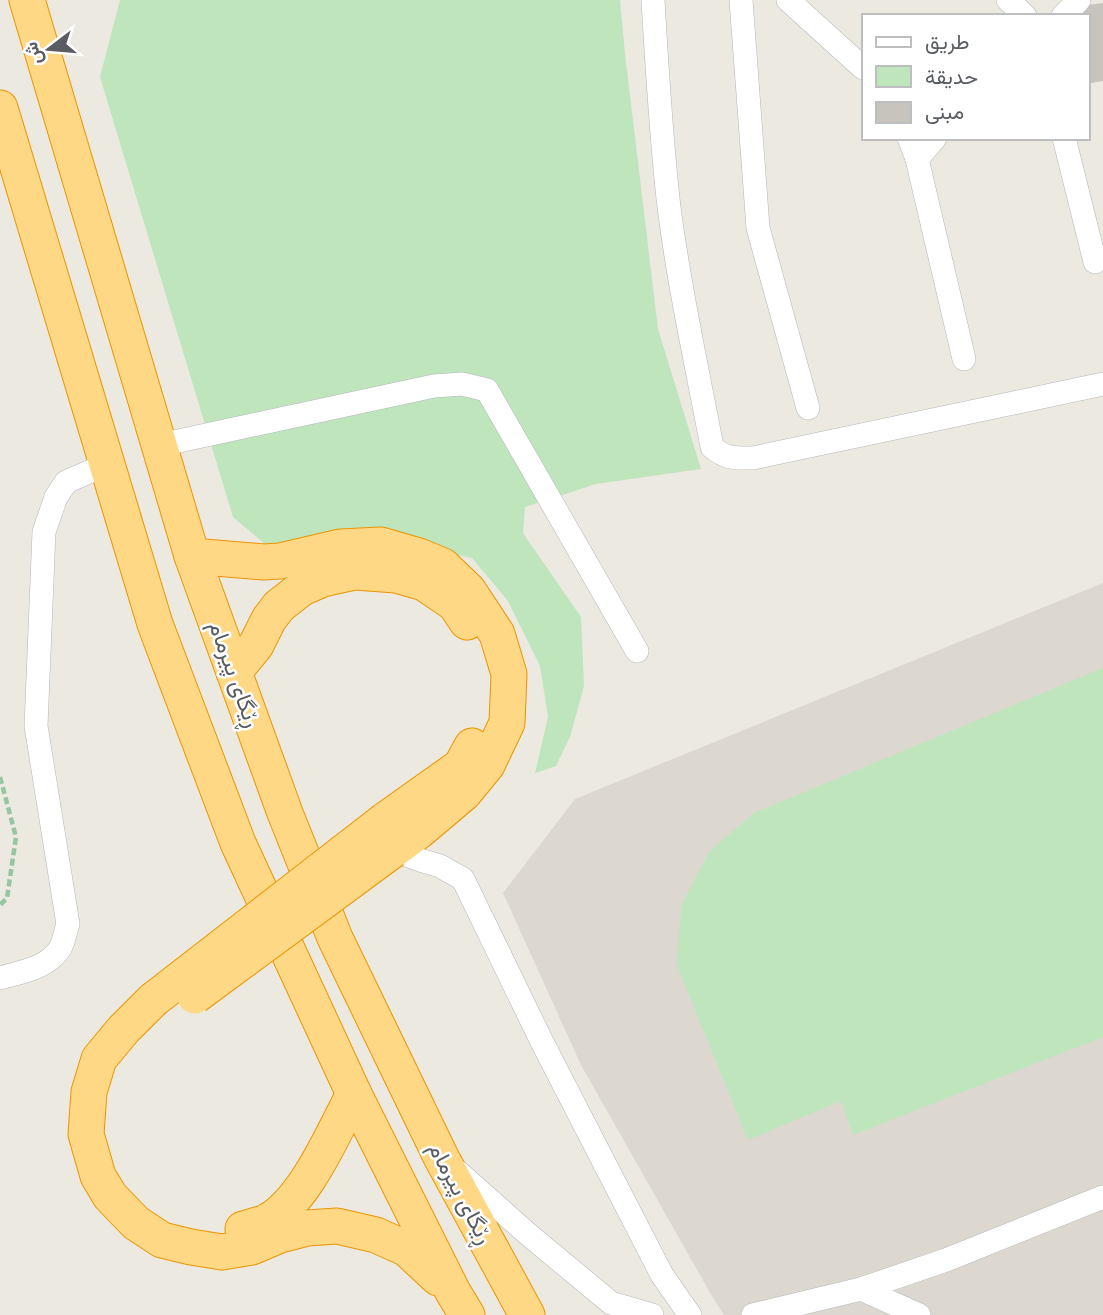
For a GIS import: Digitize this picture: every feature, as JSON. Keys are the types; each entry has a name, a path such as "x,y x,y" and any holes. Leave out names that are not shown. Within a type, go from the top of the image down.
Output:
{"highway":[{"name":"ڕێگای پیرمام","path":"26,0 192,556 285,813 335,937 441,1157 527,1315"},
{"path":"0,108 155,624 239,843 354,1094 460,1303"},
{"path":"192,556 264,562 280,561 340,547 382,545 443,566 468,590 497,634 509,674 507,723 488,765 464,793 419,831 389,835"},
{"path":"234,673 256,645 279,606 302,589 323,579 355,572 396,575 424,583 455,604 471,628 486,666 491,706 482,729 461,766 389,835 161,1007 123,1030 99,1059 89,1092 86,1134 98,1175 110,1196 136,1223 162,1240 222,1252 252,1247 280,1235 307,1228 337,1226 376,1235 407,1249 460,1303"},
{"path":"161,1007 118,1068 111,1091 109,1131 118,1164 131,1188 150,1209 181,1224 203,1231 229,1233 265,1222 285,1209 316,1168 354,1094"}],"street":[{"path":"653,0 671,219 682,295 712,447 731,458 753,458 1103,384"},
{"path":"741,0 758,228 808,408"},
{"path":"789,0 862,67"},
{"path":"1008,0 1023,14"},
{"path":"1065,14 1079,0"},
{"path":"931,140 913,149 964,359"},
{"path":"1064,140 1095,262"},
{"path":"160,445 434,386 462,384 487,390 637,651"},
{"path":"0,978 37,967 49,960 60,948 68,924 36,726 44,532 56,497 66,482 107,464"},
{"path":"389,835 420,860 440,866 463,878 541,1040 662,1275 690,1315"},
{"path":"441,1157 611,1303 652,1315"},
{"path":"753,1315 861,1289 946,1260 1103,1197"},
{"path":"861,1289 919,1315"}],"path":[{"path":"0,777 16,837 7,898 0,905"}],"shaded area":[{"path":"1103,583 1103,1315 724,1315 581,1065 503,893 575,799"}],"green space":[{"path":"120,0 620,0 658,329 701,469 596,484 525,507 523,533 581,617 584,686 570,737 556,766 535,773 548,717 540,666 508,601 472,558 433,550 272,550 233,517 100,77"},
{"path":"1103,668 1103,1037 853,1135 841,1101 748,1140 676,963 682,904 709,852 754,813"}],"building":[{"path":"1103,3 1103,81 1091,83 1089,14 1083,14 1081,6"}]}
